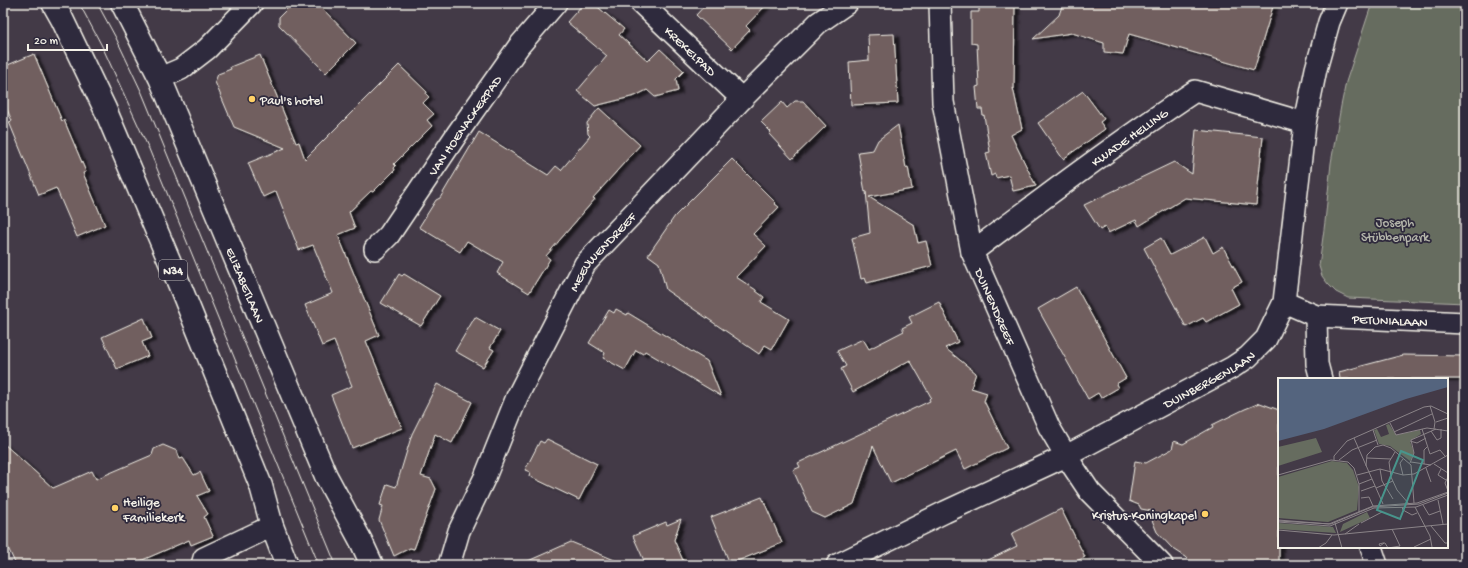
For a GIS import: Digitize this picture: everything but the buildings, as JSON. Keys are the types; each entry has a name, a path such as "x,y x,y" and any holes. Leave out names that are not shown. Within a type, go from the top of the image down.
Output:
{"main road":[{"name":"N34","path":"53,3 105,109 180,286 262,486 272,526 287,565"},
{"name":"ELIZABETLAAN","path":"122,3 160,78 326,476 362,541 372,565"}],"street":[{"path":"160,78 181,69 206,49 252,3"},
{"name":"VAN HOENACKERPAD","path":"375,249 389,235 457,134 519,46 556,3"},
{"name":"KREKELPAD","path":"641,3 742,99"},
{"name":"MEEUWENDREEF","path":"449,565 460,531 485,477 517,398 585,264 742,99 818,22 847,3"},
{"name":"DUINENDREEF","path":"940,3 943,102 972,252 1049,427 1066,456 1090,492 1162,565"},
{"name":"DUINBERGENLAAN","path":"837,565 945,512 1066,456 1233,367 1248,357 1266,339 1284,302 1305,123 1316,69 1329,22 1337,3"},
{"name":"KWADE HELLING","path":"972,252 1150,121 1195,91 1305,123"},
{"path":"1284,302 1316,316 1317,364 1321,378"},
{"name":"PETUNIALAAN","path":"1316,316 1465,323"},
{"path":"202,565 204,558 272,526"},
{"path":"1371,548 1377,565"}],"green space":[{"name":"Joseph Stübbenpark","path":"1372,3 1465,3 1465,303 1348,298 1336,292 1322,276 1319,266 1331,163 1341,106 1346,82"}],"tram line":[{"path":"79,3 102,46 149,149 319,565"},
{"path":"97,3 116,38 142,93 336,565"}],"place":[{"name":"Paul's hotel","path":"252,99"},
{"name":"Heilige Familiekerk","path":"115,508"},
{"name":"Kristus-Koningkapel","path":"1205,514"}]}
